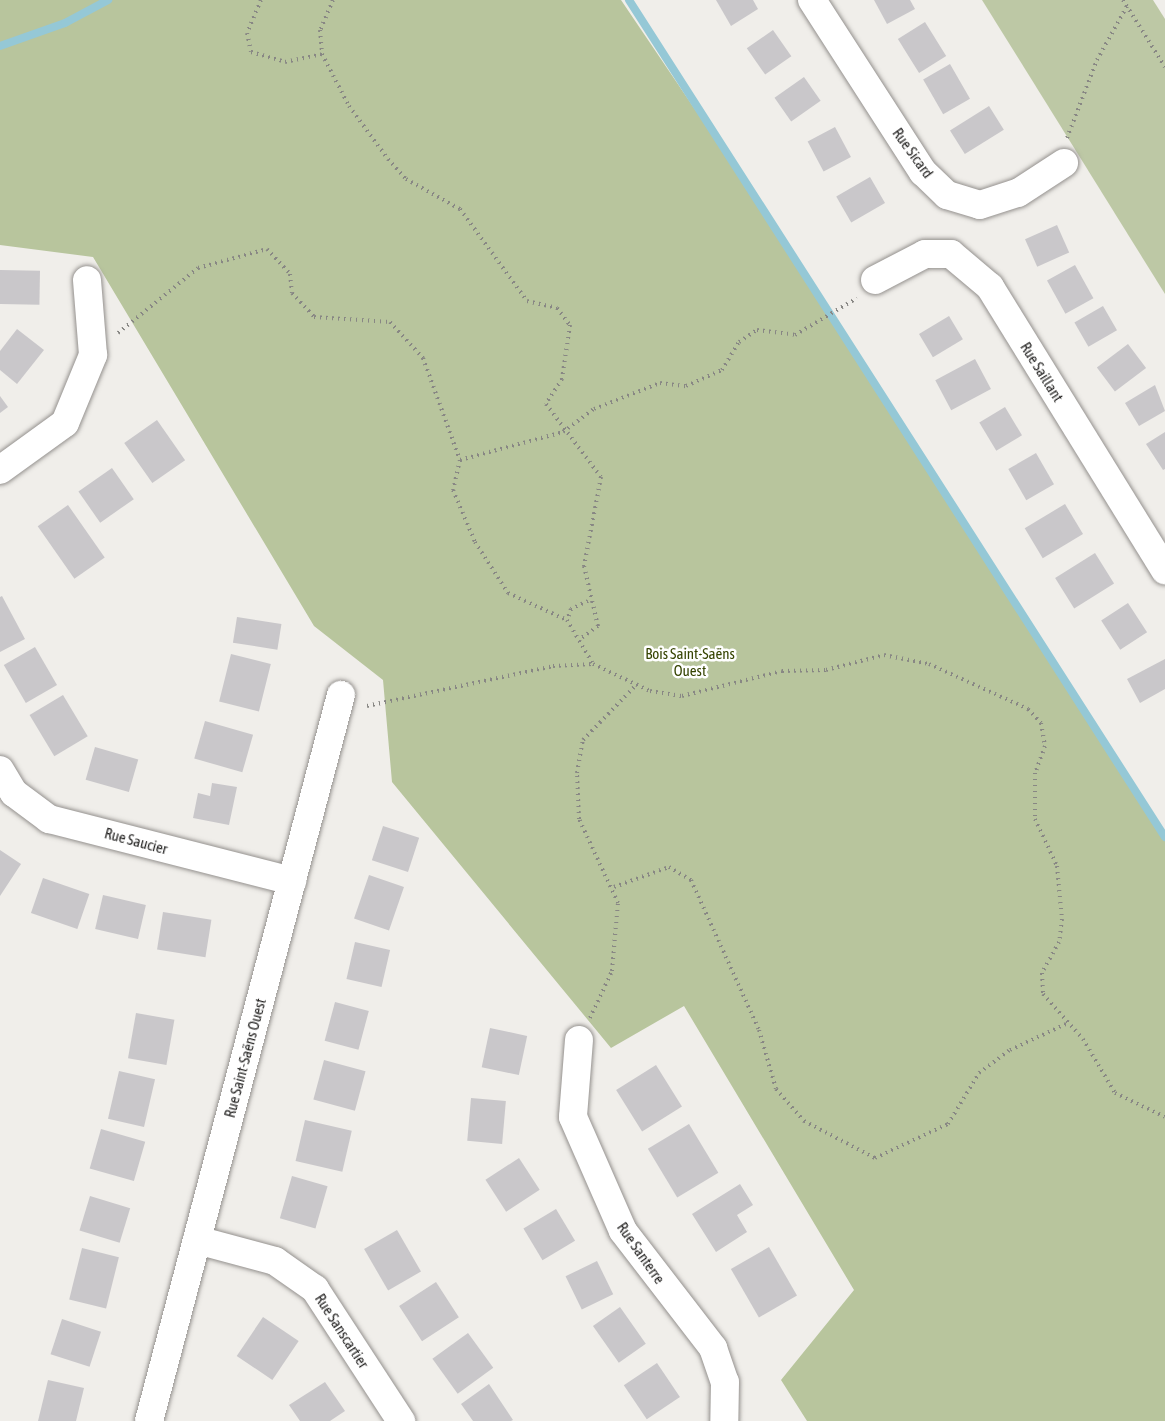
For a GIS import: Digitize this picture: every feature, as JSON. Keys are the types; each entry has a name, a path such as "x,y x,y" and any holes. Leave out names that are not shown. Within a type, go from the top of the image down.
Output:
{"street":[{"name":"Rue Sicard","path":"812,0 923,172 947,195 980,205 1018,193 1064,163"},
{"name":"Rue Saillant","path":"875,280 925,254 951,254 990,287 1165,570"},
{"path":"0,470 65,423 93,355 87,280"},
{"name":"Rue Saint-Saëns Ouest","path":"149,1421 340,699"},
{"name":"Rue Saucier","path":"0,770 14,793 49,819 292,881"},
{"name":"Rue Santerre","path":"579,1040 573,1118 623,1231 713,1348 725,1382 724,1421"},
{"name":"Rue Sanscartier","path":"197,1240 275,1261 315,1289 401,1421"}],"path":[{"path":"261,0 247,33 251,52 285,62 322,54"},
{"path":"333,0 320,30 322,54 349,106 406,179 460,209 526,301 557,308 566,316 572,334 563,351 562,379 546,404 563,432 601,477 584,566 588,601 598,613 597,626 580,639"},
{"path":"1124,0 1165,67"},
{"path":"1064,163 1062,148 1097,60 1127,6"},
{"path":"92,342 129,326 166,289 198,268 267,249 290,274 292,293 314,317 390,322 423,358 460,460 453,490 475,542 508,593 567,620 593,664"},
{"path":"460,460 563,432 594,409 649,387 687,386 722,369 739,342 757,330 795,334 858,298 875,280"},
{"path":"567,620 571,609 588,601"},
{"path":"340,699 379,706 461,682 593,664 667,697 705,694 782,671 826,670 884,655 929,664 1028,709 1041,723 1045,746 1035,773 1035,819 1057,866 1062,919 1059,942 1040,983 1115,1093 1165,1117"},
{"path":"579,1040 612,971 619,935 614,887 579,819 577,773 583,740 637,684"},
{"path":"614,887 669,867 691,880 759,1030 776,1089 804,1121 875,1158 948,1124 979,1073 1010,1050 1068,1023"}],"green space":[{"name":"Bois Saint-Saëns Ouest","path":"0,0 621,0 815,287 1165,837 1165,1421 807,1421 781,1380 854,1290 684,1006 611,1048 392,782 383,680 314,626 93,257 0,245"},
{"path":"982,0 1153,0 1165,19 1165,294"}],"building":[{"path":"716,0 753,0 758,9 731,26"},
{"path":"874,0 910,0 915,9 887,24"},
{"path":"925,22 946,56 919,73 898,39"},
{"path":"773,30 791,56 765,75 747,48"},
{"path":"950,64 970,99 943,114 923,80"},
{"path":"804,77 821,101 791,121 775,98"},
{"path":"989,106 1004,130 965,154 950,130"},
{"path":"835,127 851,157 824,172 808,142"},
{"path":"870,177 885,203 851,222 836,196"},
{"path":"1057,225 1069,252 1037,267 1025,239"},
{"path":"1075,265 1093,298 1065,314 1047,281"},
{"path":"0,270 40,271 39,305 0,304"},
{"path":"1103,306 1117,330 1088,347 1074,322"},
{"path":"949,316 963,339 933,357 919,334"},
{"path":"17,329 44,350 17,384 0,370 0,351"},
{"path":"1128,344 1146,368 1115,391 1097,367"},
{"path":"975,359 991,389 951,410 935,380"},
{"path":"1155,385 1165,411 1139,426 1125,403"},
{"path":"0,396 8,407 0,413"},
{"path":"1005,407 1022,435 996,451 979,422"},
{"path":"157,420 185,460 152,483 124,443"},
{"path":"1165,432 1165,469 1163,470 1146,444"},
{"path":"1036,453 1054,484 1026,500 1008,469"},
{"path":"112,468 134,499 100,523 78,492"},
{"path":"1065,504 1083,534 1043,558 1025,528"},
{"path":"68,505 105,557 74,579 38,526"},
{"path":"1095,553 1114,584 1074,608 1055,578"},
{"path":"2,596 25,639 0,652 0,597"},
{"path":"1128,603 1147,632 1120,650 1101,620"},
{"path":"237,617 281,624 277,650 233,643"},
{"path":"35,647 57,685 26,703 4,665"},
{"path":"231,654 271,664 259,711 219,702"},
{"path":"1165,659 1165,689 1140,703 1127,679"},
{"path":"63,695 88,736 54,756 30,715"},
{"path":"205,721 253,735 242,772 194,758"},
{"path":"95,747 138,759 129,792 86,780"},
{"path":"212,783 237,787 229,825 193,818 198,793 210,796"},
{"path":"383,826 419,838 408,872 372,860"},
{"path":"0,850 21,864 0,896"},
{"path":"369,875 404,887 389,931 354,918"},
{"path":"43,878 89,894 77,929 31,913"},
{"path":"103,895 146,905 138,939 95,929"},
{"path":"163,912 211,920 205,957 157,950"},
{"path":"355,942 390,950 382,987 346,979"},
{"path":"335,1002 369,1011 358,1050 325,1041"},
{"path":"136,1013 174,1020 166,1065 128,1058"},
{"path":"490,1028 527,1036 519,1075 482,1067"},
{"path":"324,1060 366,1071 355,1111 313,1100"},
{"path":"656,1065 682,1107 642,1131 616,1090"},
{"path":"119,1071 155,1079 144,1127 108,1119"},
{"path":"471,1098 506,1101 502,1144 467,1141"},
{"path":"305,1120 352,1131 342,1172 296,1161"},
{"path":"689,1124 718,1173 677,1198 648,1149"},
{"path":"101,1129 145,1142 134,1181 90,1168"},
{"path":"519,1158 540,1190 506,1212 485,1180"},
{"path":"292,1176 328,1186 315,1228 280,1218"},
{"path":"740,1184 753,1205 737,1215 747,1232 716,1252 692,1214"},
{"path":"90,1196 130,1208 120,1243 79,1230"},
{"path":"556,1209 575,1241 542,1260 523,1229"},
{"path":"397,1230 421,1272 388,1291 364,1249"},
{"path":"769,1247 797,1295 759,1317 731,1269"},
{"path":"82,1248 119,1257 106,1309 69,1299"},
{"path":"597,1261 613,1294 582,1310 566,1276"},
{"path":"436,1282 459,1317 422,1341 399,1306"},
{"path":"620,1307 646,1344 619,1363 593,1326"},
{"path":"263,1317 299,1341 272,1380 237,1356"},
{"path":"62,1319 101,1332 90,1367 51,1354"},
{"path":"468,1333 493,1368 458,1394 432,1359"},
{"path":"657,1363 680,1397 647,1419 624,1385"},
{"path":"48,1380 84,1388 76,1421 38,1421"},
{"path":"325,1382 345,1411 330,1421 300,1421 289,1405"},
{"path":"489,1384 513,1420 473,1421 461,1404"}],"waterway":[{"path":"0,46 65,23 108,0"},
{"path":"629,0 1165,837"}]}
